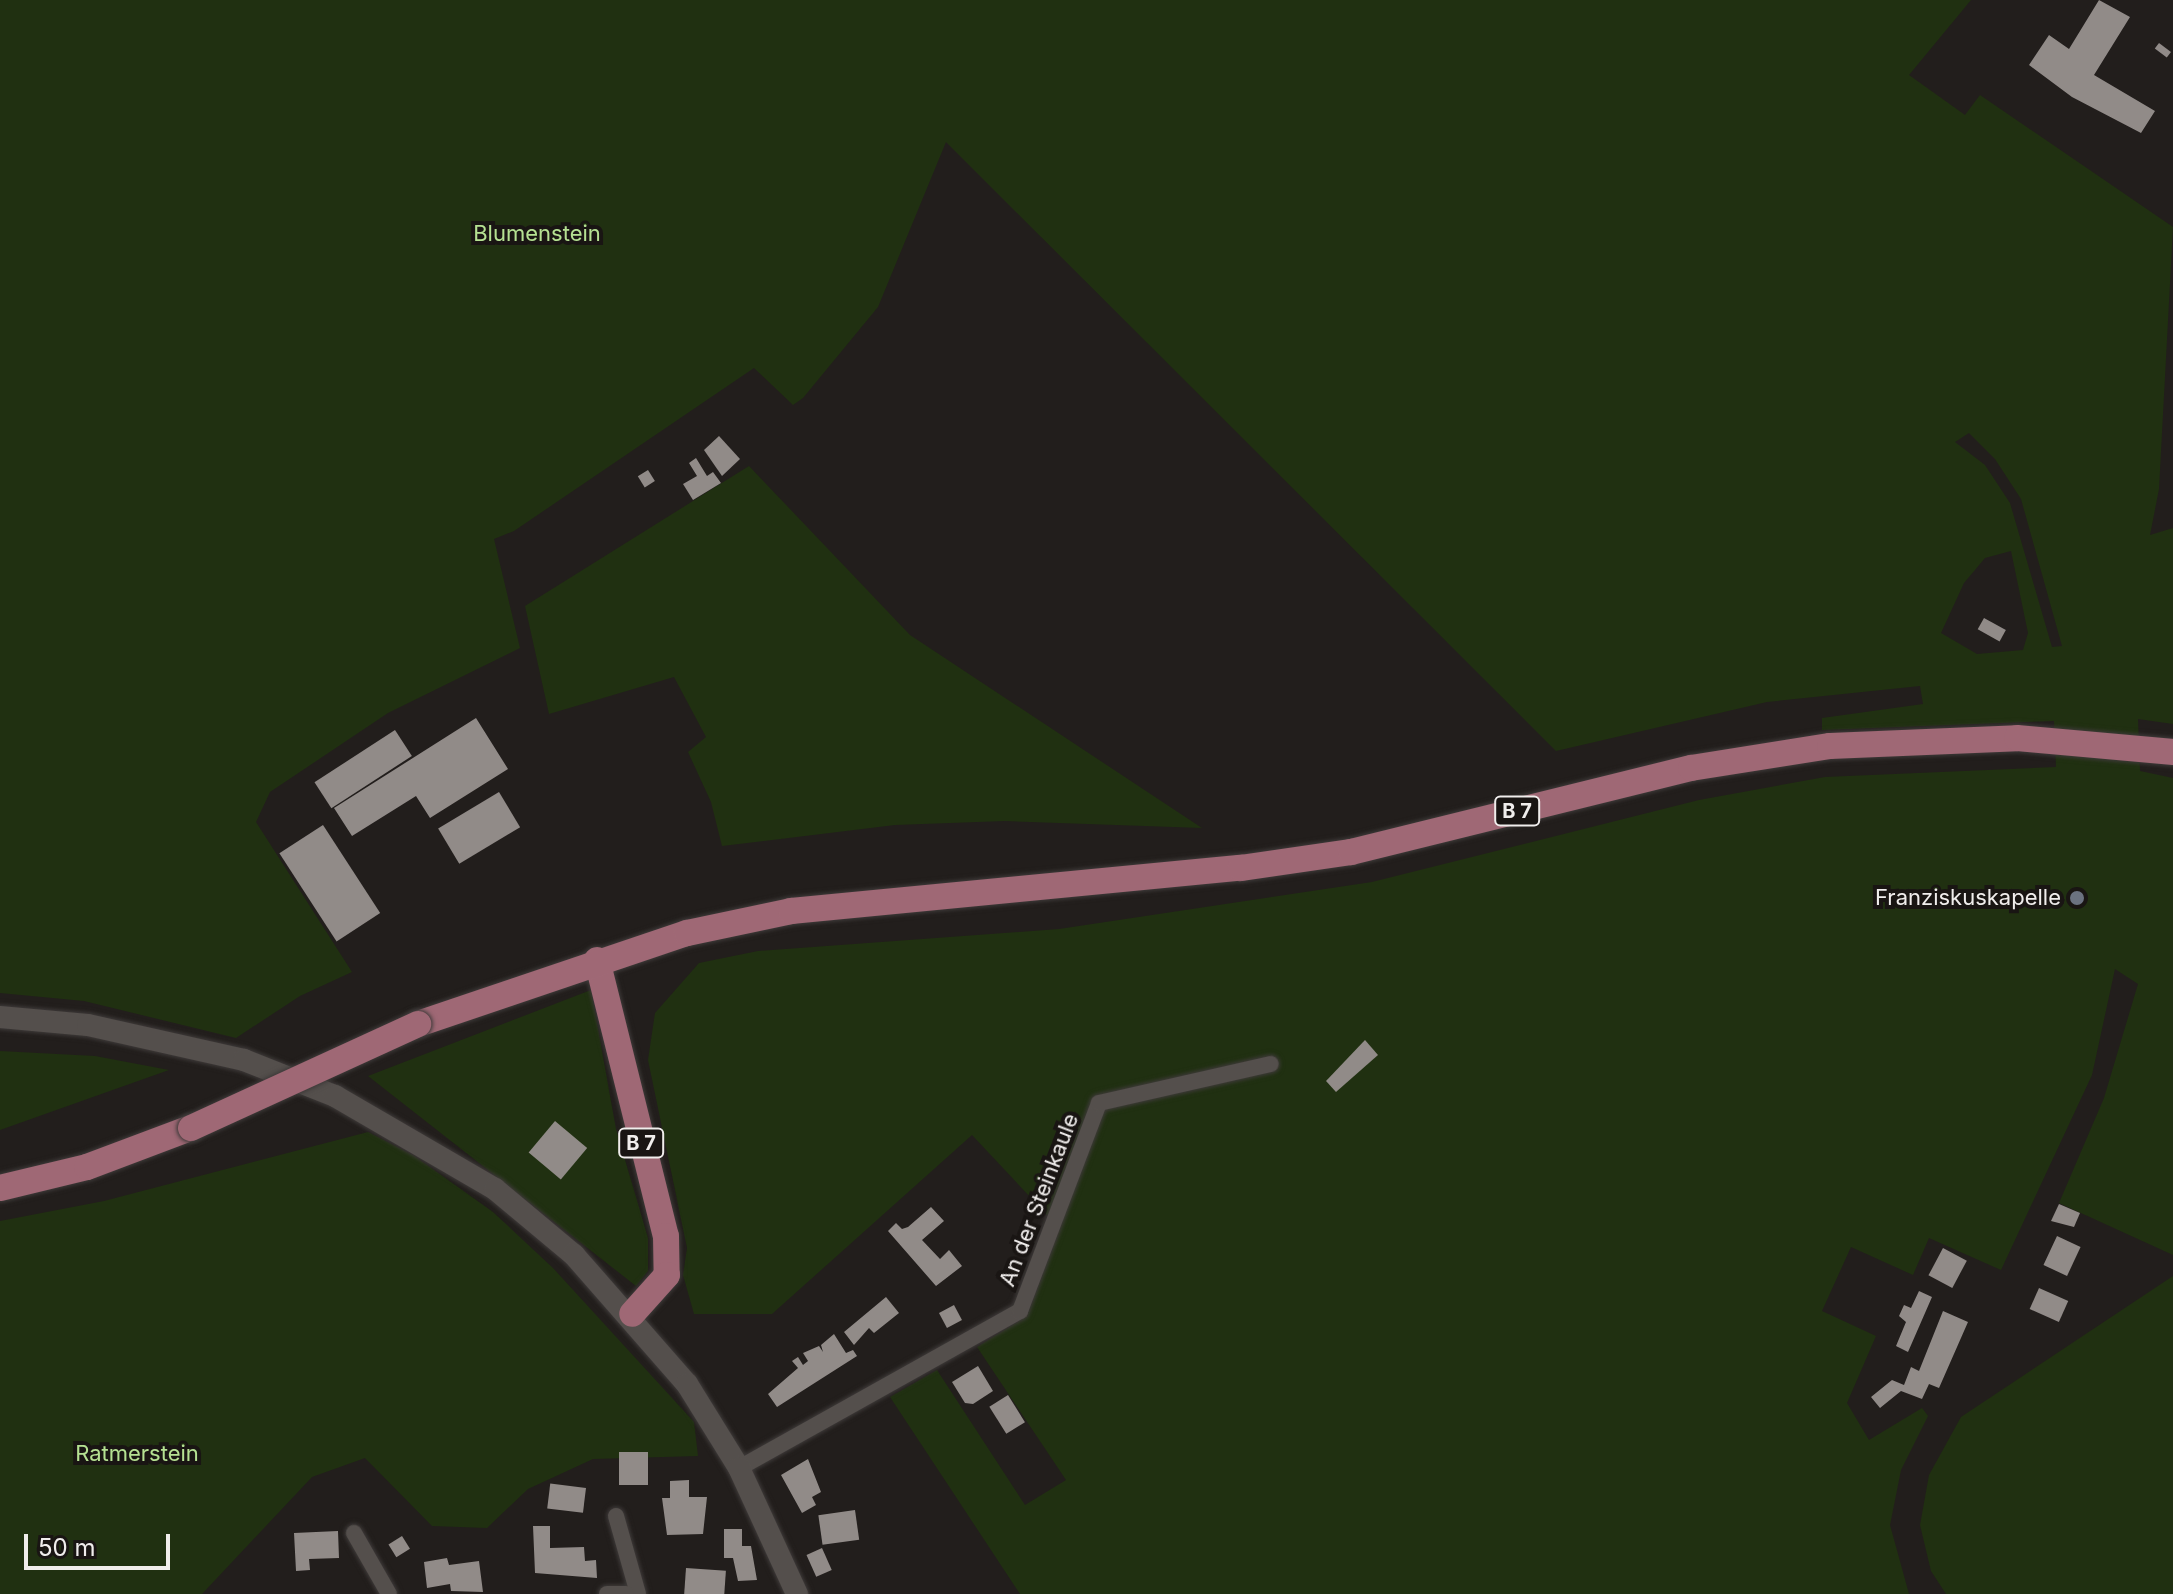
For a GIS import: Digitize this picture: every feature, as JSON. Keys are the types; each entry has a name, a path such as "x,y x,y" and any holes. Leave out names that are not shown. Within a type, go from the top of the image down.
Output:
{"main road":[{"name":"B 7","path":"0,1188 87,1167 191,1128 418,1024 597,960 687,933 791,911 1241,868 1351,852 1691,768 1799,751 2017,738 2113,743 2173,752"},
{"name":"B 7","path":"597,960 666,1236 667,1275 632,1314"}],"street":[{"path":"0,1017 88,1025 163,1039 244,1060 335,1096 495,1189 574,1255 632,1314 687,1384 739,1468 797,1594"},
{"name":"An der Steinkaule","path":"739,1468 1020,1311 1099,1103 1271,1064"},
{"path":"616,1516 638,1594"},
{"path":"354,1533 389,1594"},
{"path":"607,1594 626,1594"}],"green space":[{"name":"Blumenstein","path":"0,0 1971,0 1909,75 1965,115 1980,95 2173,227 2159,489 2150,535 2173,528 2173,724 2138,719 2140,771 2173,778 2173,1255 2059,1203 2104,1098 2138,984 2115,969 2092,1075 2001,1270 1929,1238 1913,1275 1851,1247 1822,1311 1876,1336 1847,1403 1869,1440 1922,1408 1928,1416 1901,1470 1890,1525 1909,1594 1020,1594 890,1397 937,1370 1025,1505 1066,1480 977,1347 1027,1316 1062,1223 1047,1215 972,1135 772,1314 694,1314 683,1275 687,1248 648,1060 655,1013 699,963 758,951 1059,929 1372,882 1699,800 1825,777 2056,767 2054,721 1822,730 1822,718 1923,704 1920,686 1767,702 1556,751 946,142 878,307 803,398 793,405 754,368 514,531 494,539 520,648 388,713 270,792 256,822 352,972 300,996 236,1038 84,1001 0,993","holes":["1969,433 1995,459 2021,499 2062,646 2052,647 2010,503 1985,465 1955,442","2011,551 2028,633 2023,650 1977,654 1941,633 1964,583 1985,558"]},
{"path":"749,466 910,635 1202,828 1005,821 895,825 722,846 711,802 688,752 706,737 674,677 549,714 525,606"},
{"path":"591,990 616,1129 648,1238 648,1271 636,1286 368,1076"},
{"path":"0,1051 95,1056 169,1070 0,1130"},
{"name":"Ratmerstein","path":"368,1132 413,1155 493,1212 553,1268 694,1422 698,1456 593,1459 528,1489 487,1528 432,1526 365,1458 312,1477 202,1594 0,1594 0,1221 104,1201"},
{"path":"2173,1276 2173,1594 1946,1594 1931,1571 1920,1525 1929,1475 1961,1417"}],"building":[{"path":"2099,0 2130,17 2094,75 2155,111 2141,133 2072,97 2029,65 2049,35 2069,49"},
{"path":"2159,43 2171,52 2167,58 2155,49"},
{"path":"719,436 740,459 722,476 704,450"},
{"path":"696,458 707,476 713,472 721,483 693,500 683,484 697,476 689,463"},
{"path":"648,470 655,481 645,487 638,476"},
{"path":"1984,618 2006,630 2000,641 1978,629"},
{"path":"476,718 508,769 430,818 416,796 352,836 334,808"},
{"path":"395,730 412,756 331,808 314,782"},
{"path":"499,792 520,827 459,864 438,829"},
{"path":"323,825 380,913 337,941 279,853"},
{"path":"1365,1040 1378,1055 1336,1092 1326,1081"},
{"path":"555,1121 587,1148 561,1179 529,1152"},
{"path":"2059,1204 2080,1213 2074,1227 2051,1221"},
{"path":"931,1207 944,1221 922,1240 940,1259 949,1250 962,1266 936,1286 888,1231 896,1223 902,1229 908,1227"},
{"path":"2057,1236 2081,1247 2067,1276 2043,1265"},
{"path":"1943,1248 1967,1261 1952,1288 1928,1275"},
{"path":"2039,1288 2068,1301 2059,1322 2030,1309"},
{"path":"1919,1291 1932,1297 1908,1352 1896,1346 1906,1322 1899,1316 1904,1305 1911,1308"},
{"path":"886,1297 899,1313 874,1333 869,1328 854,1345 844,1332"},
{"path":"954,1305 962,1320 947,1328 939,1313"},
{"path":"1943,1311 1968,1322 1939,1388 1929,1384 1922,1399 1901,1391 1880,1408 1871,1397 1892,1380 1904,1385 1911,1367 1919,1371"},
{"path":"834,1334 846,1353 853,1350 857,1356 777,1407 768,1394 798,1368 792,1361 798,1357 803,1365 808,1361 803,1353 819,1346 823,1352 821,1345"},
{"path":"978,1366 993,1391 973,1404 965,1403 952,1382"},
{"path":"1008,1395 1025,1422 1006,1434 989,1407"},
{"path":"619,1452 648,1452 648,1485 619,1485"},
{"path":"808,1459 821,1492 812,1497 816,1505 802,1513 781,1475"},
{"path":"689,1480 689,1497 707,1497 703,1534 667,1535 662,1498 670,1498 670,1481"},
{"path":"550,1484 586,1488 583,1513 547,1508"},
{"path":"855,1510 859,1540 823,1545 818,1515"},
{"path":"533,1526 550,1526 550,1548 584,1547 585,1561 596,1560 597,1578 535,1573"},
{"path":"724,1529 742,1529 742,1546 751,1546 757,1580 738,1581 733,1558 724,1558"},
{"path":"338,1531 339,1558 309,1559 310,1570 296,1571 294,1533"},
{"path":"402,1536 410,1549 396,1557 388,1544"},
{"path":"822,1548 832,1570 816,1577 806,1555"},
{"path":"447,1558 449,1565 479,1561 483,1592 451,1591 450,1584 427,1588 424,1562"},
{"path":"686,1568 726,1571 724,1594 684,1594"}],"place":[{"name":"Franziskuskapelle","path":"2077,898"}]}
